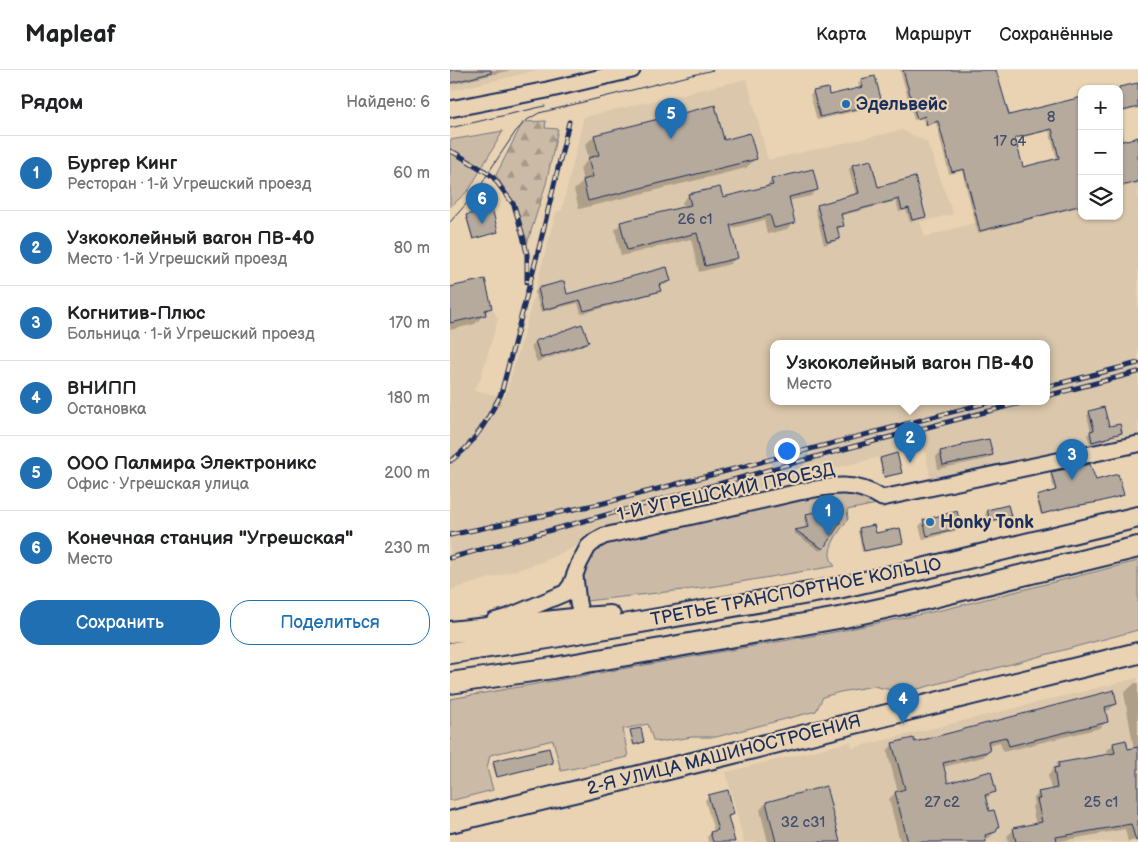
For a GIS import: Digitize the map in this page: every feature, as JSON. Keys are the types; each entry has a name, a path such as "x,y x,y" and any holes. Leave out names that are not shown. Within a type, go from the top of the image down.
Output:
{"main road":[{"name":"ТРЕТЬЕ ТРАНСПОРТНОЕ КОЛЬЦО","path":"450,653 714,610 877,580 1138,517"},
{"name":"ТРЕТЬЕ ТРАНСПОРТНОЕ КОЛЬЦО","path":"453,683 844,617 1138,548"},
{"path":"458,631 582,618 714,610"},
{"name":"2-Я УЛИЦА МАШИНОСТРОЕНИЯ","path":"451,822 1138,653"}],"street":[{"path":"450,108 547,90 632,70"},
{"name":"1-Й УГРЕШСКИЙ ПРОЕЗД","path":"458,631 508,617 565,593 571,585 588,547 604,536 828,487 852,486 874,493 882,498 1138,444"},
{"name":"1-Й УГРЕШСКИЙ ПРОЕЗД","path":"575,576 582,618"}],"shaded area":[{"path":"450,70 538,70 450,91"},
{"path":"903,70 996,70 1023,166 1078,153 1078,220 1123,220 1123,141 1138,137 1138,439 932,486 924,446 712,499 707,509 602,534 542,562 450,590 450,287 485,279 492,308 498,319 480,380 473,390 505,397 556,212 562,210 584,117 747,79 768,160 902,130 927,142 953,214 920,222 925,237 978,222 964,169 952,172 938,122 927,125 925,116 917,119"},
{"path":"1138,678 1138,842 744,842 726,772 850,742 852,748"}],"green space":[{"path":"546,121 545,128 558,129 546,184 526,247 514,205 496,175 523,122"},
{"path":"503,131 469,190 450,207 450,140"},
{"path":"829,490 877,499 877,504 847,510 848,519 832,544 830,554 835,566 710,587 586,601 582,597 583,565 598,543"},
{"path":"1138,561 1138,630 903,693 874,686 840,692 823,697 816,711 716,737 692,737 659,742 653,740 648,724 623,729 628,757 561,771 553,740 490,755 487,768 493,790 450,801 450,699 840,631 946,609"}],"building":[{"path":"450,70 491,70 491,73 450,83"},
{"path":"903,70 996,70 1009,115 1078,98 1078,206 980,231 964,169 952,172 938,121 927,125 925,116 917,119","holes":["1052,129 1059,158 1023,167 1015,138"]},
{"path":"875,76 882,103 820,117 813,91 828,88 829,95 863,87 861,79"},
{"path":"1138,83 1138,107 1123,111 1123,86"},
{"path":"715,105 724,140 750,133 757,159 588,201 583,180 593,177 588,158 599,155 594,135"},
{"path":"1138,137 1138,182 1123,185 1123,175 1123,141"},
{"path":"871,160 878,187 915,177 926,217 912,220 909,208 902,210 899,199 841,214 844,226 837,227 840,239 827,242 817,205 859,193 852,165"},
{"path":"813,169 818,190 789,197 795,223 774,228 770,215 730,225 738,258 705,266 697,233 627,250 620,222 691,205 688,194 720,187 723,197 773,185 771,179"},
{"path":"492,208 498,232 473,239 466,215"},
{"path":"667,267 671,281 659,285 661,291 584,311 580,300 543,310 538,288 564,281 567,294"},
{"path":"485,279 492,308 485,310 486,315 450,323 450,287"},
{"path":"582,324 589,342 541,358 535,341"},
{"path":"1104,407 1109,426 1120,424 1122,433 1092,442 1090,431 1094,430 1089,411"},
{"path":"989,439 993,455 943,465 940,451 962,446 962,444"},
{"path":"897,453 902,473 884,477 880,458"},
{"path":"1090,464 1096,480 1118,474 1124,495 1042,514 1037,496 1056,490 1051,472"},
{"path":"1008,505 1011,516 990,521 987,510"},
{"path":"837,507 840,523 823,549 795,530 809,527 806,514"},
{"path":"957,511 961,527 927,536 923,520"},
{"path":"874,525 876,533 900,528 903,543 864,551 859,528"},
{"path":"1114,690 1117,704 1105,707 1108,722 1009,746 1006,737 988,741 990,751 943,763 948,783 991,771 996,792 985,795 989,811 994,810 999,827 996,832 985,835 986,842 908,842 895,792 905,789 892,743 913,738 915,742"},
{"path":"641,728 644,742 634,745 630,730"},
{"path":"1126,740 1128,749 1138,747 1138,840 1136,841 1131,824 1056,837 1057,842 1016,842 1013,828 1042,822 1037,799 1040,799 1038,792 1057,788 1054,768 1059,767 1058,763 1115,753 1113,743"},
{"path":"549,748 553,763 497,777 493,761"},
{"path":"826,786 840,842 776,842 766,802"},
{"path":"728,790 734,814 728,816 735,842 713,842 710,832 718,830 708,795"}],"tram line":[{"path":"450,222 478,191 516,131 527,120 539,113 713,70"},
{"path":"450,128 545,106"}],"railway":[{"path":"450,461 473,440 486,422 501,394 569,122"},
{"path":"450,151 493,177 514,205 527,254 527,282"},
{"path":"1050,386 1138,363"},
{"path":"1050,395 1138,372"},
{"path":"450,535 604,503 979,405"},
{"path":"450,558 848,448 1013,405"}],"place":[{"name":"Эдельвейс","path":"846,104"},
{"name":"ООО Палмира Электроникс","path":"671,139"},
{"name":"Конечная станция \"Угрешская\"","path":"482,224"},
{"name":"Узкоколейный вагон ПВ-40","path":"910,463"},
{"name":"Когнитив-Плюс","path":"1072,480"},
{"name":"Honky Tonk","path":"930,522"},
{"name":"Бургер Кинг","path":"828,536"},
{"name":"ВНИПП","path":"903,724"}]}
